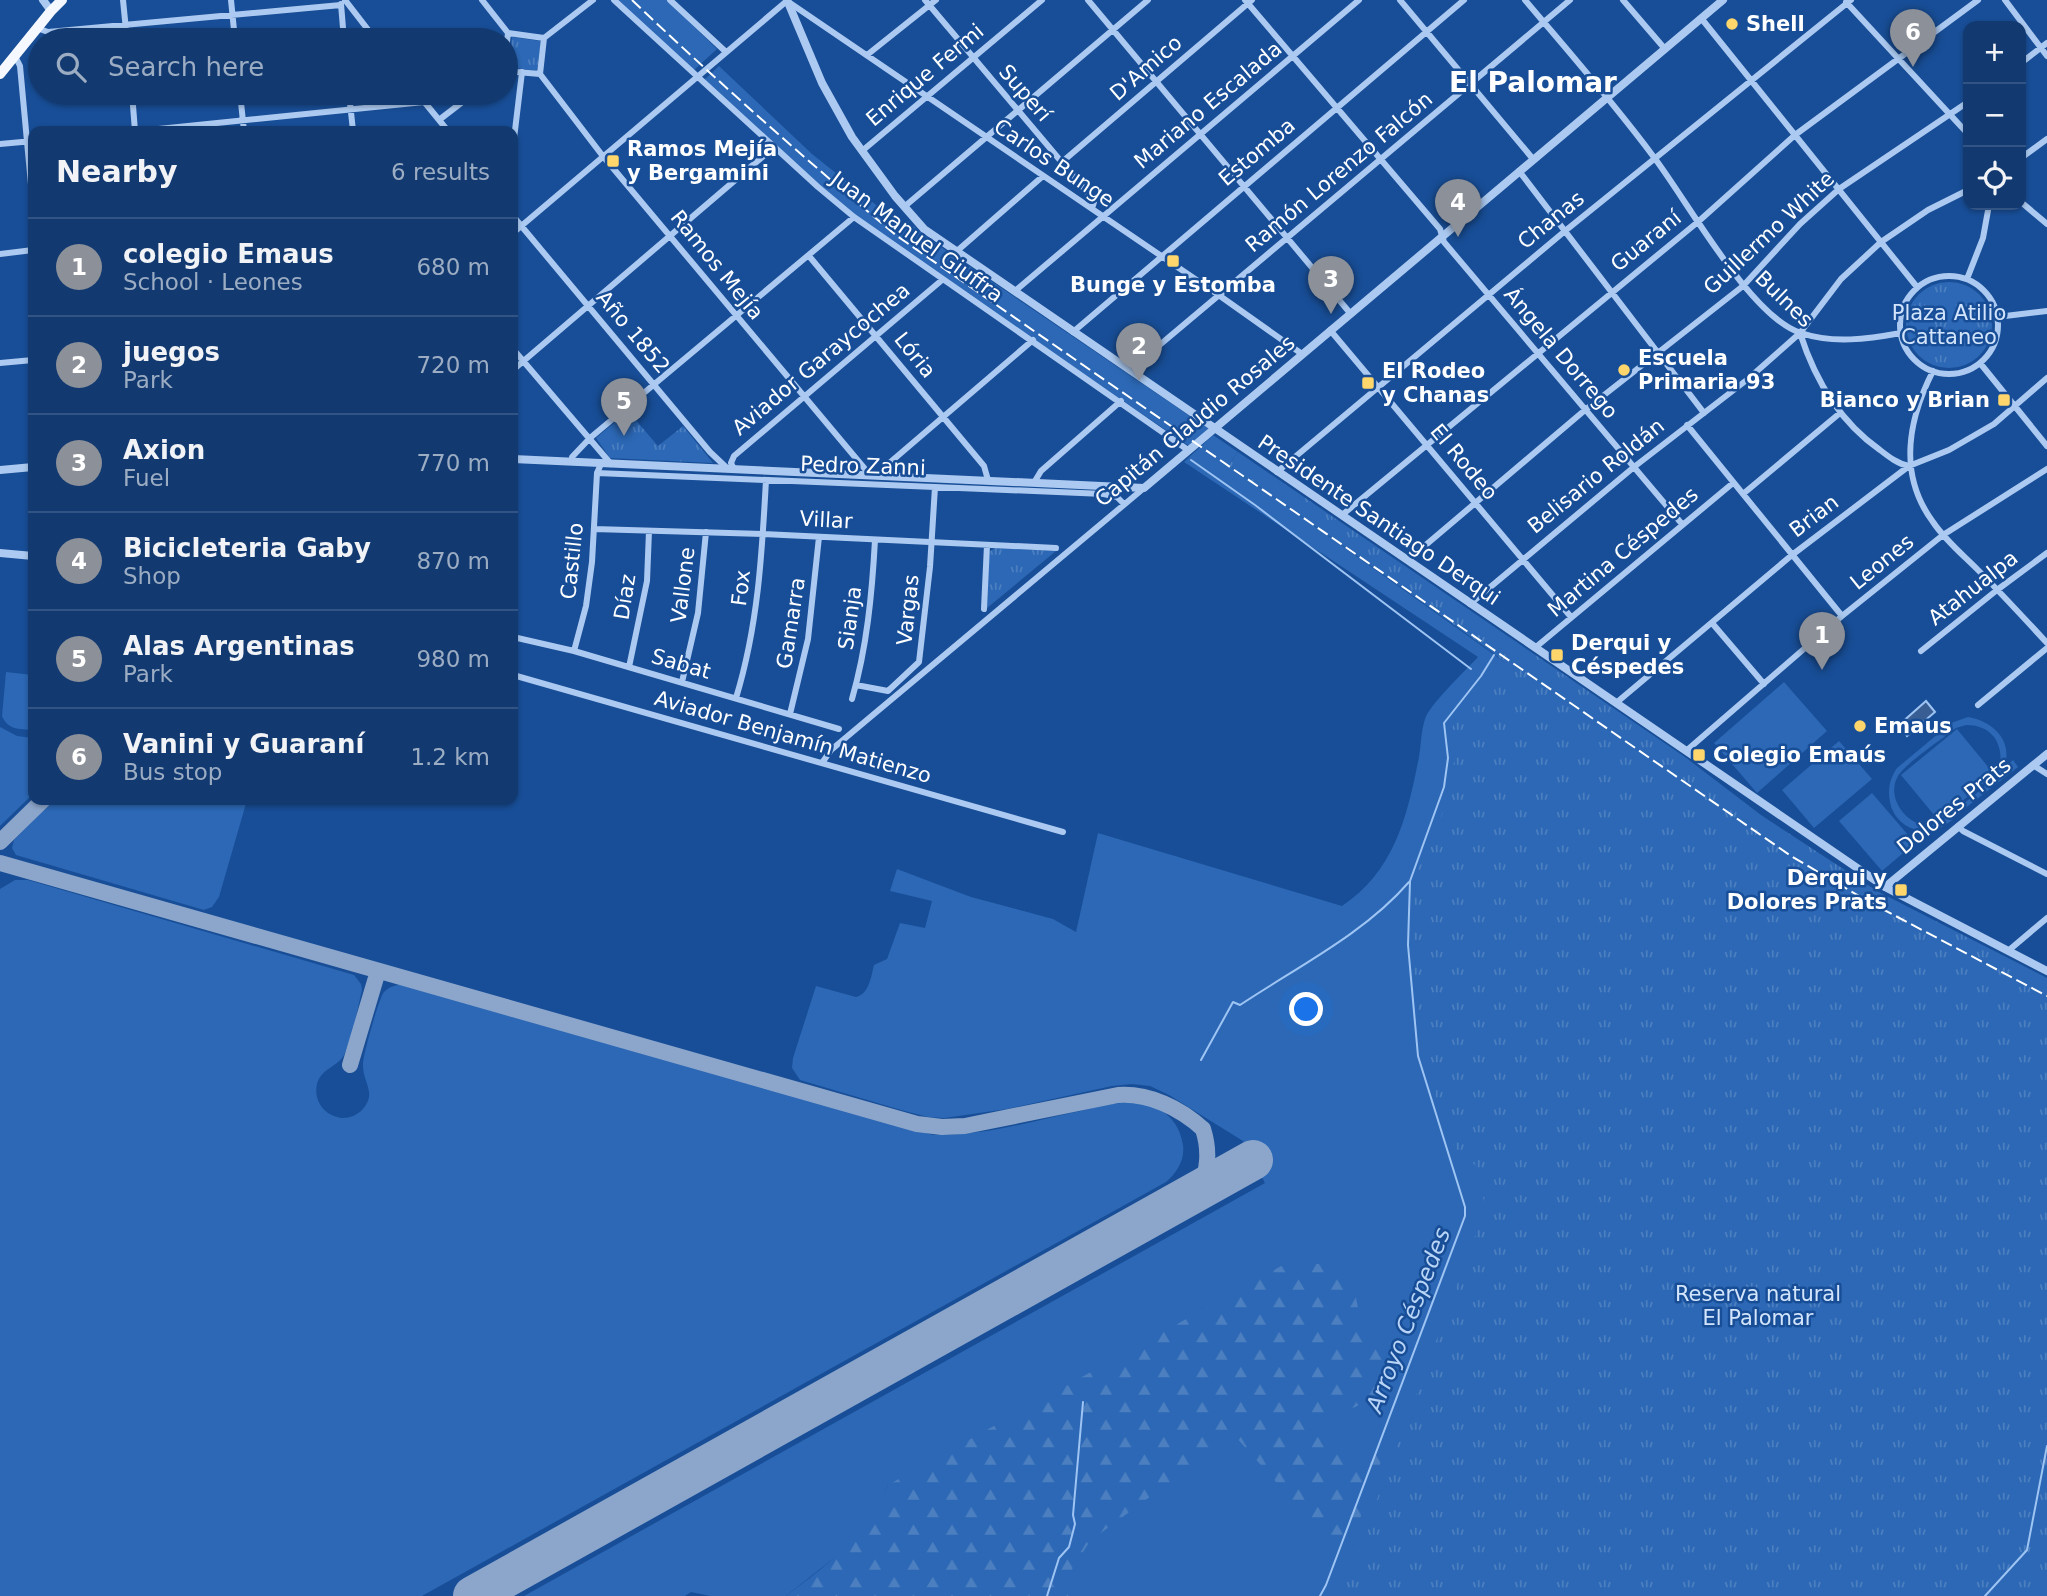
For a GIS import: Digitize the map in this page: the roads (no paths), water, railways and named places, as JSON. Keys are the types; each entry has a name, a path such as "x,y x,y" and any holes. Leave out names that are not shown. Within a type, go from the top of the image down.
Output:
{"main road":[{"path":"37,28 62,0"},
{"path":"0,73 28,39"}],"street":[{"path":"43,0 51,11"},
{"path":"123,0 126,28"},
{"path":"231,0 234,28"},
{"path":"482,0 504,28"},
{"path":"518,34 544,38 593,0"},
{"name":"Juan Manuel Giuffra","path":"614,0 818,187 854,216 1188,450"},
{"path":"670,0 726,52"},
{"path":"518,229 787,0"},
{"name":"Carlos Bunge","path":"787,0 1302,354"},
{"name":"Presidente Santiago Derqui","path":"787,0 822,83 862,151 920,226 1885,887 2047,971"},
{"name":"Enrique Fermi","path":"862,151 1042,0"},
{"path":"1088,0 1350,313"},
{"path":"904,207 1148,0"},
{"name":"Mariano Escalada","path":"1015,291 1203,135 1359,0"},
{"path":"1400,0 1533,159"},
{"name":"Estomba","path":"1073,332 1464,0"},
{"name":"Bulnes","path":"1525,0 1608,97 1655,158 1744,286 1765,310 1800,333 1820,381 1840,413 1872,444 1899,463 1909,466"},
{"name":"Ramón Lorenzo Falcón","path":"1133,372 1137,364 1570,0"},
{"path":"1623,0 1665,49"},
{"name":"Capitán Claudio Rosales","path":"822,763 831,750 1723,0"},
{"name":"Guaraní","path":"1342,515 1699,221 1795,135 1978,0"},
{"path":"2005,0 2044,46 2047,56"},
{"name":"Ángela Dorrego","path":"1248,1 1440,229 1444,242 1682,524"},
{"name":"D'Amico","path":"1062,162 1248,1"},
{"path":"1847,1 1963,128"},
{"name":"Chanas","path":"1277,472 1565,231 1847,1"},
{"path":"86,28 343,2 367,28"},
{"path":"343,2 343,28"},
{"path":"867,55 930,2"},
{"name":"Superí","path":"930,2 972,58 1094,202 1092,209"},
{"path":"342,16 353,10"},
{"path":"1701,18 1917,287"},
{"path":"518,72 540,74 544,38"},
{"path":"2026,59 2044,46"},
{"path":"15,56 20,66 28,126"},
{"path":"516,126 522,72"},
{"name":"Ramos Mejía","path":"540,74 602,155 870,475"},
{"path":"134,105 136,126"},
{"path":"241,105 244,126"},
{"path":"350,105 352,126"},
{"path":"190,126 400,105"},
{"path":"426,105 444,126"},
{"path":"439,120 458,105"},
{"name":"Guillermo White","path":"1408,560 1656,352 1744,286 1800,224 1839,189 1963,106"},
{"path":"2026,154 2047,139"},
{"path":"0,144 28,141"},
{"path":"518,366 774,147"},
{"path":"1519,171 1704,413"},
{"path":"957,251 1043,176"},
{"name":"Belisario Roldán","path":"1470,604 1800,333 1841,279 1881,242 1917,217 1963,193"},
{"path":"2026,206 2047,224"},
{"path":"1967,279 1983,238 1988,210"},
{"path":"573,463 572,457 590,438 854,216"},
{"name":"Año 1852","path":"518,222 710,452 731,469"},
{"path":"0,254 28,251"},
{"name":"Lória","path":"809,256 984,467 988,480"},
{"path":"1941,276 1967,279 1982,288 1992,302 1997,317 1997,334 1992,349 1980,363 1958,373 1933,371 1912,356 1905,346 1901,333 1903,308 1917,287 1928,280 1941,276"},
{"name":"Aviador Garaycochea","path":"731,469 734,456 942,280"},
{"path":"1997,317 2047,310"},
{"name":"El Rodeo","path":"1330,330 1571,617"},
{"path":"1800,333 1848,340 1901,333"},
{"path":"881,475 887,465 1033,340"},
{"path":"518,355 611,464"},
{"path":"0,363 28,360"},
{"path":"1980,363 2047,446"},
{"path":"1933,371 1913,420 1909,466 1920,501 1943,535 2047,643"},
{"name":"Brian","path":"1616,703 1792,555 1909,466 1965,442 1994,424 2047,378"},
{"path":"1035,481 1041,471 1121,401"},
{"path":"1743,494 1840,413"},
{"path":"1687,425 1842,616"},
{"path":"518,459 1144,488"},
{"path":"597,473 601,464"},
{"path":"0,470 28,467"},
{"name":"Leones","path":"1686,751 1842,616 1943,535 2047,469"},
{"name":"Pedro Zanni","path":"597,473 1104,494 1117,497 1124,504"},
{"name":"Castillo","path":"574,651 587,595 597,473"},
{"name":"Fox","path":"736,698 755,617 766,480"},
{"name":"Martina Céspedes","path":"1536,647 1733,484"},
{"name":"Vargas","path":"856,685 887,691 919,662 935,487"},
{"name":"Villar","path":"594,529 1056,548"},
{"name":"Díaz","path":"629,667 647,581 649,531"},
{"name":"Vallone","path":"682,682 698,614 706,532"},
{"name":"Gamarra","path":"790,714 808,639 819,537"},
{"name":"Sianja","path":"852,699 869,614 875,540"},
{"path":"984,609 987,545"},
{"path":"0,553 28,556"},
{"name":"Atahualpa","path":"1922,651 2047,553"},
{"path":"1712,622 1764,684"},
{"name":"Sabat","path":"518,638 574,651 839,729"},
{"path":"1978,705 2047,648"},
{"name":"Aviador Benjamín Matienzo","path":"518,676 1063,832"},
{"name":"Dolores Prats","path":"1885,887 2047,754"},
{"path":"2033,765 2047,774"},
{"path":"1958,826 2047,874"},
{"path":"2008,951 2047,918"}],"waterway":[{"path":"1191,460 1255,505 1471,669"},
{"name":"Arroyo Céspedes","path":"1320,1596 1465,1216 1465,1207 1418,1056 1408,945 1410,881 1444,787 1448,758 1444,723 1494,655"},
{"path":"1201,1060 1233,1002 1240,1005 1329,949 1372,918 1409,882"},
{"path":"1047,1596 1059,1558 1069,1547 1075,1524 1073,1515 1083,1402"},
{"path":"1985,1596 2027,1550 2047,1446"}],"railway":[{"path":"632,0 829,179 897,236 1791,856 1871,903 2047,996"}],"place":[{"name":"Shell","path":"1732,24"},
{"name":"Vanini y Guaraní","path":"1913,67"},
{"name":"Ramos Mejía y Bergamini","path":"613,161"},
{"name":"Bicicleteria Gaby","path":"1458,237"},
{"name":"Bunge y Estomba","path":"1173,261"},
{"name":"Axion","path":"1331,314"},
{"name":"Escuela Primaria 93","path":"1624,370"},
{"name":"juegos","path":"1139,381"},
{"name":"El Rodeo y Chanas","path":"1368,383"},
{"name":"Bianco y Brian","path":"2004,400"},
{"name":"Alas Argentinas","path":"624,436"},
{"name":"Derqui y Céspedes","path":"1557,655"},
{"name":"colegio Emaus","path":"1822,670"},
{"name":"Emaus","path":"1860,726"},
{"name":"Colegio Emaús","path":"1699,755"},
{"name":"Derqui y Dolores Prats","path":"1901,890"}],"district":[{"name":"El Palomar","path":"1533,82"}],"park label":[{"name":"Plaza Atilio Cattaneo","path":"1949,325"},
{"name":"Reserva natural El Palomar","path":"1758,1306"}]}
